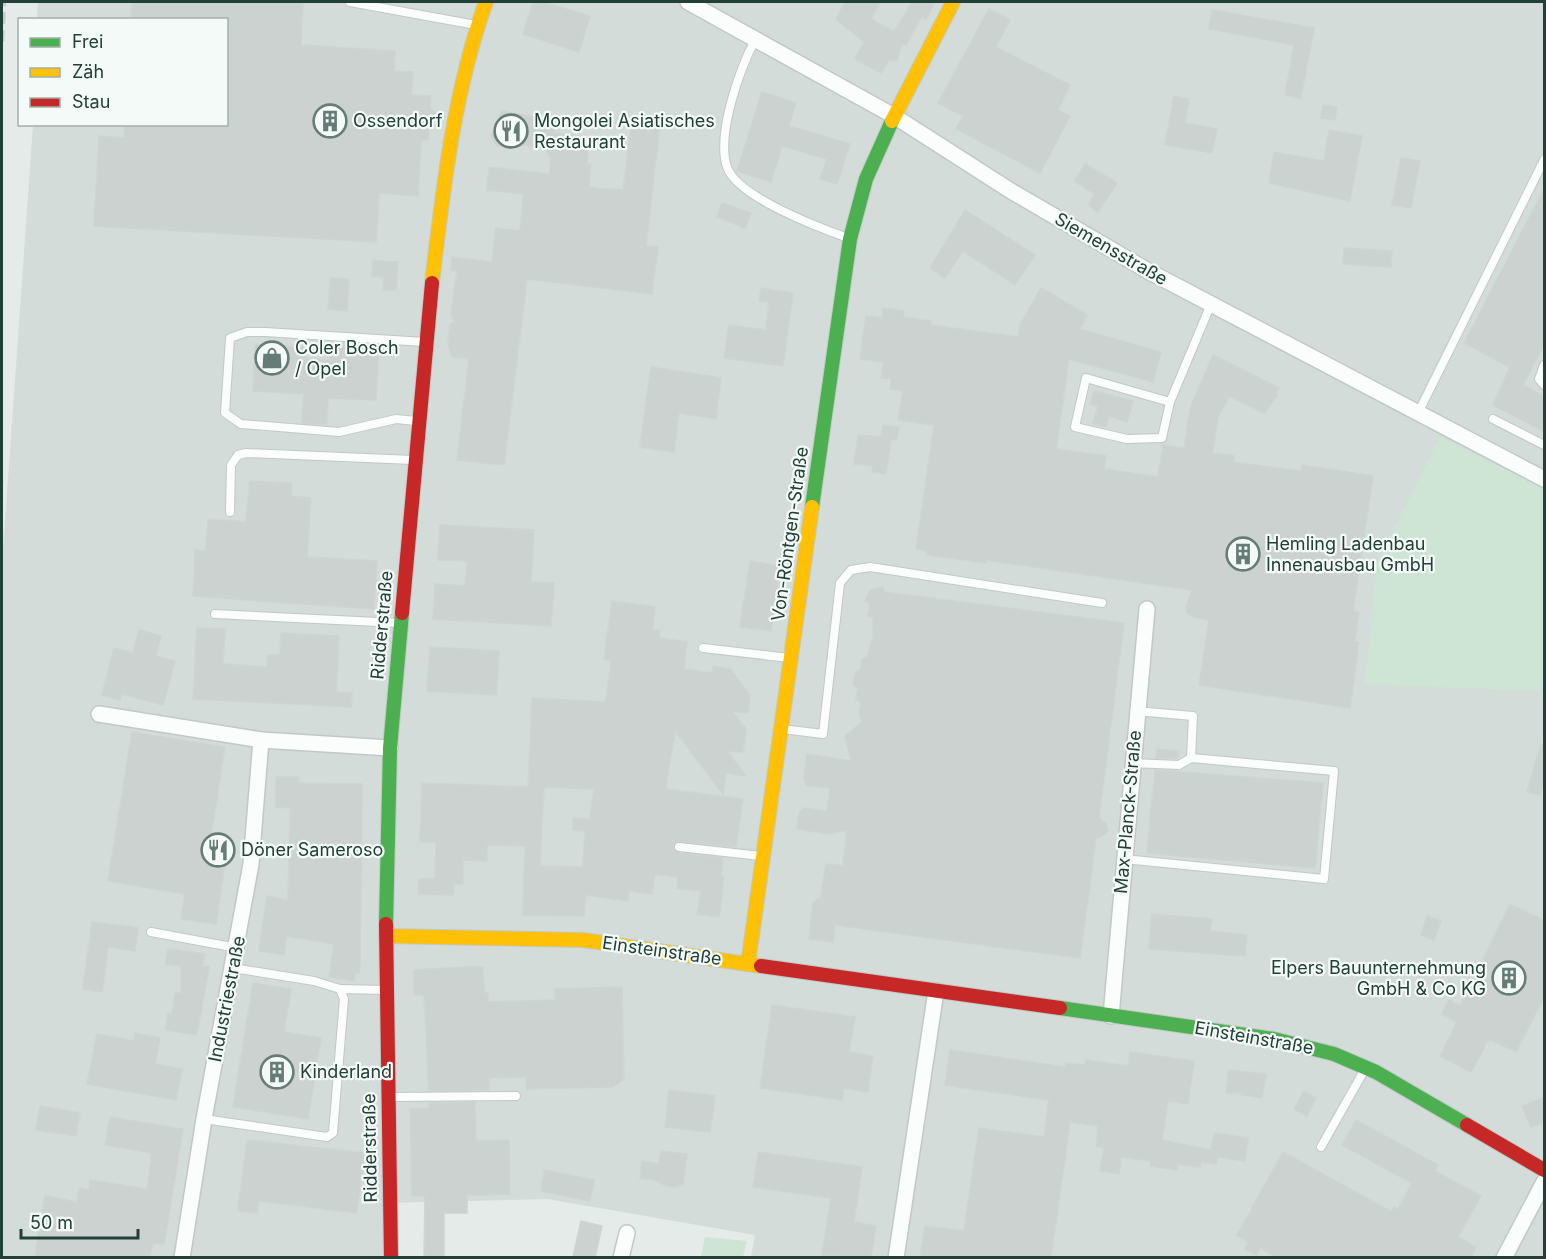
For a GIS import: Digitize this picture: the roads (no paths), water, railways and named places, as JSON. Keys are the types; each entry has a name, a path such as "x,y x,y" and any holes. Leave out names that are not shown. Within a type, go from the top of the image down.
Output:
{"street":[{"name":"Ridderstraße","path":"391,1257 386,936 386,832 390,748 425,342 445,176 478,26 486,2"},
{"name":"Siemensstraße","path":"688,2 894,116 1011,191 1150,272 1545,479"},
{"name":"Von-Röntgen-Straße","path":"748,964 850,239 866,179 894,116 952,2"},
{"name":"Max-Planck-Straße","path":"1110,1016 1147,609"},
{"path":"99,714 261,740 390,748"},
{"name":"Industriestraße","path":"182,1257 204,1119 251,864 261,740"},
{"name":"Einsteinstraße","path":"386,936 583,940 1274,1039 1334,1054 1366,1068 1545,1170"},
{"path":"896,1257 936,991"},
{"path":"1504,1257 1545,1182"},
{"path":"621,1257 627,1233"}],"lane":[{"path":"351,2 478,26"},
{"path":"756,38 745,59 728,118 725,144 727,168 736,181 769,204 808,223 850,239"},
{"path":"1418,412 1545,160"},
{"path":"1170,402 1086,378 1075,427 1126,439 1162,438 1170,402 1210,304"},
{"path":"418,421 396,418 339,432 242,424 231,420 225,413 230,338 247,332 265,332 425,342"},
{"path":"1545,365 1539,379 1545,385"},
{"path":"1493,419 1545,445"},
{"path":"230,512 231,465 238,455 246,453 414,460"},
{"path":"780,729 823,734 840,583 851,570 870,567 1102,603"},
{"path":"215,614 400,623"},
{"path":"703,648 790,658"},
{"path":"1136,711 1193,716 1191,758"},
{"path":"1124,859 1324,879 1334,771 1191,758 1179,765 1132,763"},
{"path":"680,847 763,856"},
{"path":"151,932 237,948"},
{"path":"233,968 314,981 340,989 387,990"},
{"path":"204,1119 327,1137 333,1133 344,999 340,989"},
{"path":"1321,1147 1366,1068"},
{"path":"388,1097 516,1096"}],"railway":[{"path":"2,42 4,2"}],"place":[{"name":"Ossendorf","path":"330,121"},
{"name":"Mongolei Asiatisches Restaurant","path":"511,131"},
{"name":"Coler Bosch / Opel","path":"272,358"},
{"name":"Hemling Ladenbau Innenausbau GmbH","path":"1243,554"},
{"name":"Döner Sameroso","path":"218,850"},
{"name":"Elpers Bauunternehmung GmbH & Co KG","path":"1509,978"},
{"name":"Kinderland","path":"277,1072"}]}
